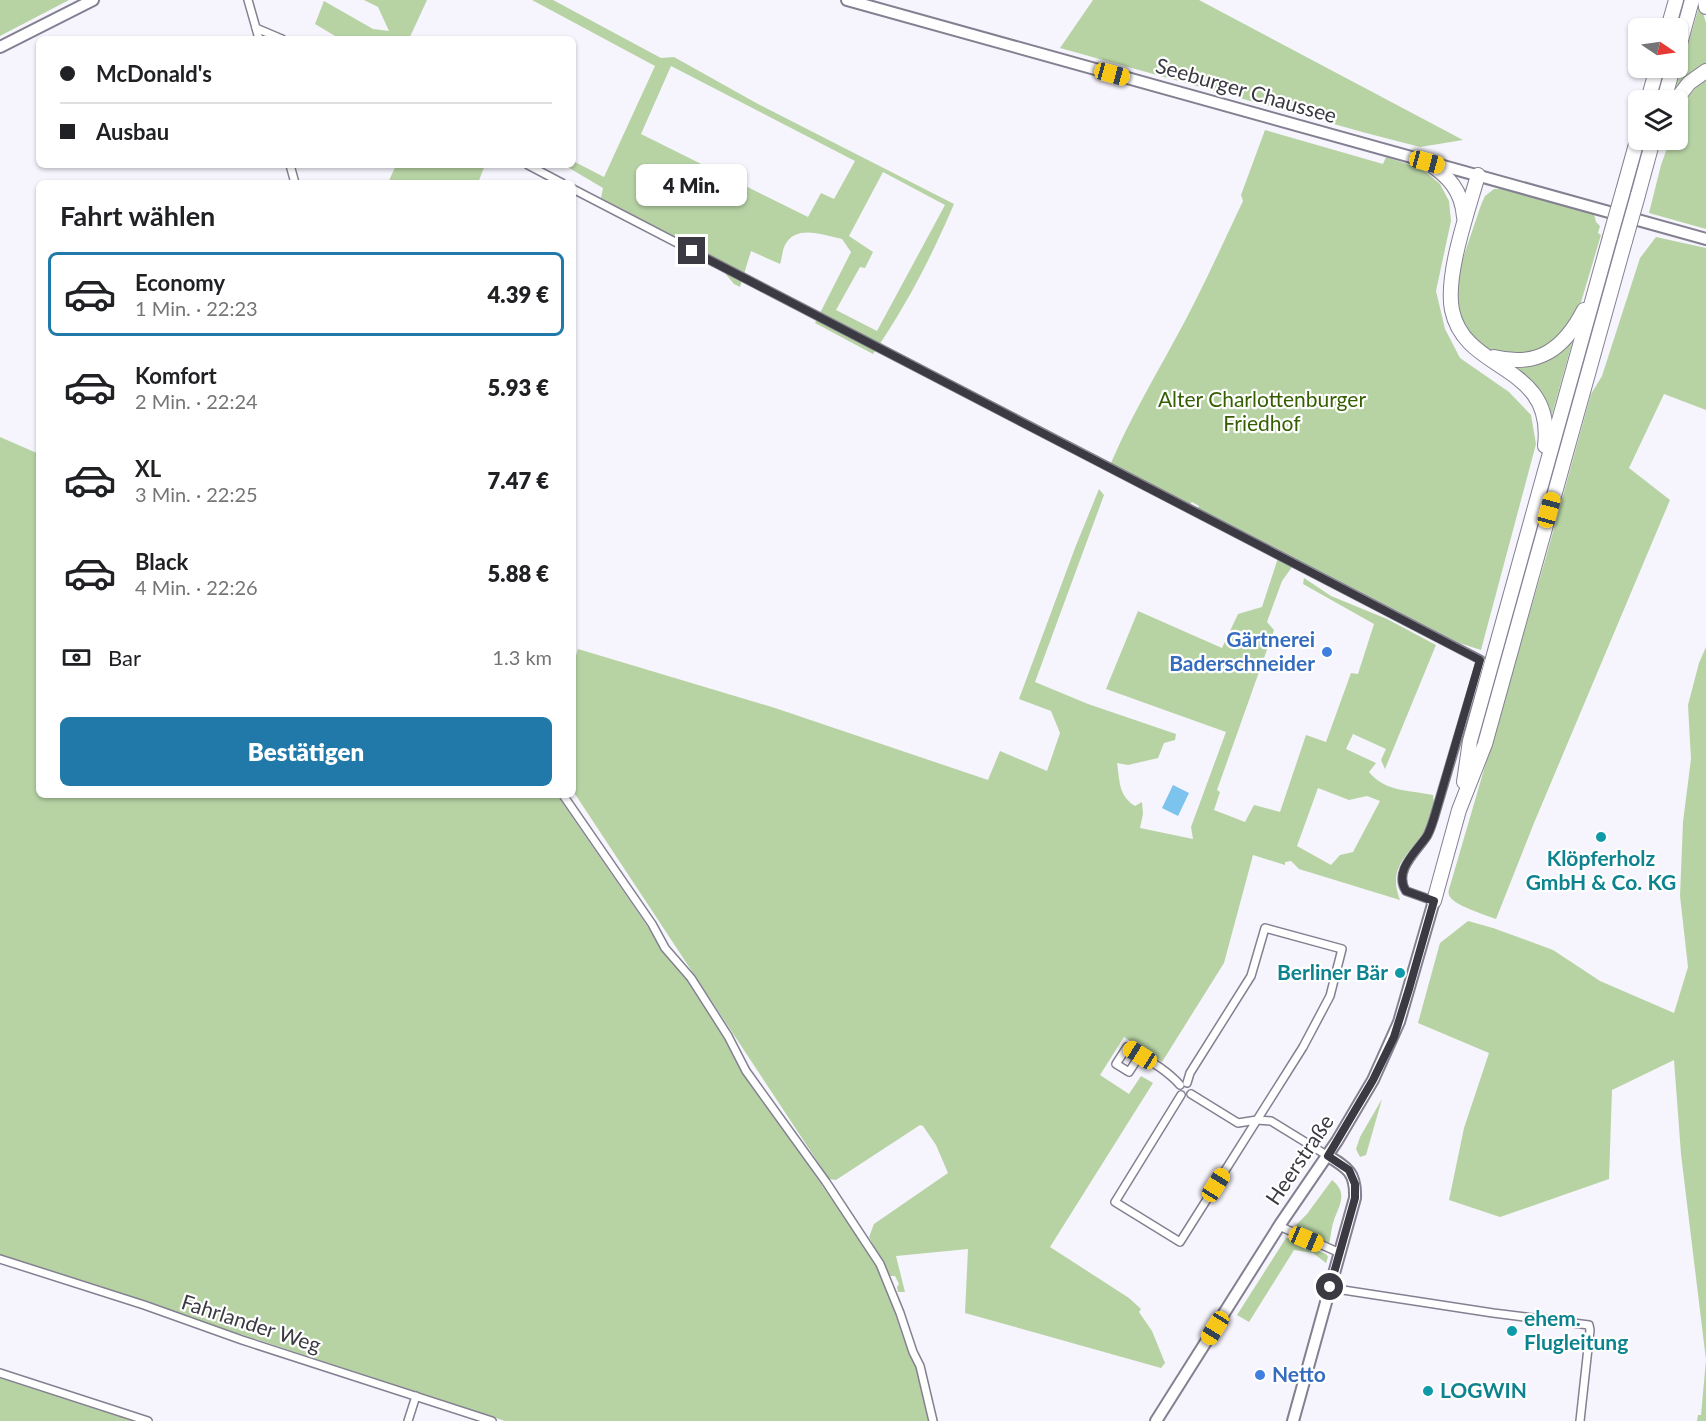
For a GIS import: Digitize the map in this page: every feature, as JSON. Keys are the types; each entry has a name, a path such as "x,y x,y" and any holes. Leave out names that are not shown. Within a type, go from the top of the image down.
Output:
{"highway":[{"path":"1671,18 1676,0"},
{"path":"1687,18 1692,0"},
{"path":"1705,0 1706,7"},
{"path":"1684,90 1689,83 1706,71"},
{"path":"1460,810 1470,741 1634,150"},
{"path":"1434,901 1460,810 1485,744 1650,150"},
{"path":"1427,162 1446,175 1454,186 1464,208 1464,228"},
{"path":"1478,175 1452,280 1451,309 1454,320 1467,341 1527,384 1542,408 1547,436 1537,499"},
{"path":"1484,354 1505,359 1530,360 1562,344 1578,321 1601,270"}],"main road":[{"path":"0,47 93,0"},
{"name":"Seeburger Chaussee","path":"847,0 1706,239"},
{"name":"Heerstraße","path":"1156,1421 1280,1226 1328,1156 1373,1080 1394,1037 1434,901"},
{"path":"1293,1421 1355,1198 1355,1184 1349,1170 1328,1156"}],"street":[{"path":"248,0 258,36"},
{"path":"256,28 275,36"},
{"path":"534,168 556,180"},
{"path":"576,191 1480,660 1429,834 1406,864 1402,874 1406,891 1434,901"},
{"path":"565,798 652,924 665,948 691,978 728,1036 746,1071 826,1182 880,1264 920,1366 933,1421"},
{"path":"1265,928 1342,950 1330,996 1303,1047 1180,1242 1115,1202 1181,1095 1178,1090 1184,1084 1251,976 1265,928"},
{"path":"1140,1055 1192,1087 1191,1094"},
{"path":"1191,1094 1238,1123 1257,1120 1270,1121 1328,1156"},
{"path":"1181,1095 1191,1094"},
{"path":"1280,1226 1340,1253"},
{"name":"Fahrlander Weg","path":"0,1258 492,1421"},
{"path":"1330,1287 1481,1312 1589,1325 1580,1421"},
{"path":"0,1373 148,1421"},
{"path":"408,1421 416,1395"}],"green space":[{"path":"0,0 69,0 0,36"},
{"path":"364,0 427,0 410,36 335,36 315,24 324,1 373,29 389,31 378,7"},
{"path":"532,0 553,0 661,58 674,57 758,104 954,204 917,281 873,354 815,323 851,252 842,239 810,233 796,235 785,245 780,264 751,251 740,287 734,284 724,272 674,246 669,235 601,198 603,188 569,168 576,168 576,163 604,177 655,66","holes":["671,66 855,161 834,199 821,193 808,217 641,134","883,172 945,205 877,331 836,310 860,267 865,268 873,252 849,236"]},
{"path":"1093,0 1199,0 1463,140 1420,147 1060,48"},
{"path":"1700,3 1706,23 1706,68 1679,90 1675,90 1679,78 1688,78 1688,45"},
{"path":"1706,80 1706,229 1649,213 1666,150 1688,150 1688,97"},
{"name":"Alter Charlottenburger Friedhof","path":"1265,130 1383,164 1386,157 1422,169 1440,184 1449,201 1451,221 1436,291 1445,329 1460,358 1509,392 1531,415 1536,444 1481,650 1459,643 1198,508 1199,506 1192,502 1190,504 1111,463 1137,409 1193,306 1243,201 1241,195"},
{"path":"395,168 484,168 479,180 389,180"},
{"path":"1494,189 1505,189 1594,214 1600,226 1598,233 1601,235 1579,309 1564,336 1530,356 1491,352 1479,345 1461,321 1456,306 1456,290 1462,261 1485,196"},
{"path":"1656,237 1706,248 1706,410 1664,394 1629,468 1670,500 1496,919 1451,899 1449,889 1591,394 1602,376 1640,258"},
{"path":"1570,340 1572,343 1549,425 1503,363"},
{"path":"0,437 36,453 36,798 559,798 663,949 689,980 756,1090 880,1269 903,1337 922,1380 930,1421 505,1421 0,1255"},
{"path":"1099,489 1104,495 1035,682 1088,704 1176,734 1175,740 1164,743 1158,758 1128,765 1117,763 1125,797 1135,806 1142,802 1143,814 1140,828 1193,839 1191,827 1226,732 1106,689 1138,611 1222,648 1238,614 1262,607 1278,558 1292,567 1282,581 1267,622 1274,630 1217,790 1220,792 1214,810 1245,822 1254,805 1280,812 1306,735 1326,742 1351,673 1358,674 1374,624 1303,584 1304,578 1331,596 1387,619 1436,645 1385,769 1381,760 1386,749 1353,734 1346,749 1376,763 1369,772 1382,783 1398,789 1433,795 1435,809 1433,815 1398,868 1396,877 1400,900 1299,869 1291,861 1285,862 1285,865 1253,855 1224,963 1162,1062 1124,1037 1100,1075 1129,1094 1141,1076 1153,1083 1050,1247 1129,1298 1141,1309 1139,1312 1152,1331 1165,1363 1161,1368 965,1313 968,1249 896,1256 905,1292 898,1292 899,1284 895,1276 889,1276 869,1237 874,1224 948,1173 936,1145 920,1125 836,1180 829,1179 576,796 576,655 578,649 775,708 988,780 1000,751 1047,771 1060,733 1051,711 1019,699","holes":["1318,788 1349,800 1367,796 1380,801 1353,852 1340,855 1331,865 1297,846"]},
{"path":"1706,647 1706,1360 1681,1154 1674,1060 1612,1090 1609,1179 1500,1217 1449,1200 1464,1128 1489,1053 1418,1023 1440,943 1468,921 1553,950 1600,981 1674,1013 1688,967 1680,896 1683,822 1691,759 1688,705 1699,663"},
{"path":"1382,1099 1366,1155 1360,1157 1356,1149 1360,1137"},
{"path":"1332,1180 1340,1189 1341,1199 1329,1244 1294,1230 1294,1227 1307,1214"},
{"path":"1286,1238 1292,1238 1291,1240 1326,1254 1328,1257 1326,1263 1313,1253 1294,1250 1249,1322 1237,1315"},
{"path":"1706,1360 1706,1421 1697,1421 1698,1415 1701,1415"},
{"path":"0,1377 134,1421 0,1421"}],"water":[{"path":"1173,785 1189,793 1178,816 1162,808"}],"place":[{"name":"Gärtnerei Baderschneider","path":"1327,652"},
{"name":"Klöpferholz GmbH & Co. KG","path":"1601,837"},
{"name":"Berliner Bär","path":"1400,973"},
{"name":"ehem. Flugleitung","path":"1512,1331"},
{"name":"Netto","path":"1260,1375"},
{"name":"LOGWIN","path":"1428,1391"}],"route":[{"path":"692,251 1480,660 1429,834 1406,864 1402,874 1403,887 1406,891 1434,901 1399,1022 1373,1080 1328,1156 1349,1170 1355,1184 1352,1212 1330,1287"}]}
